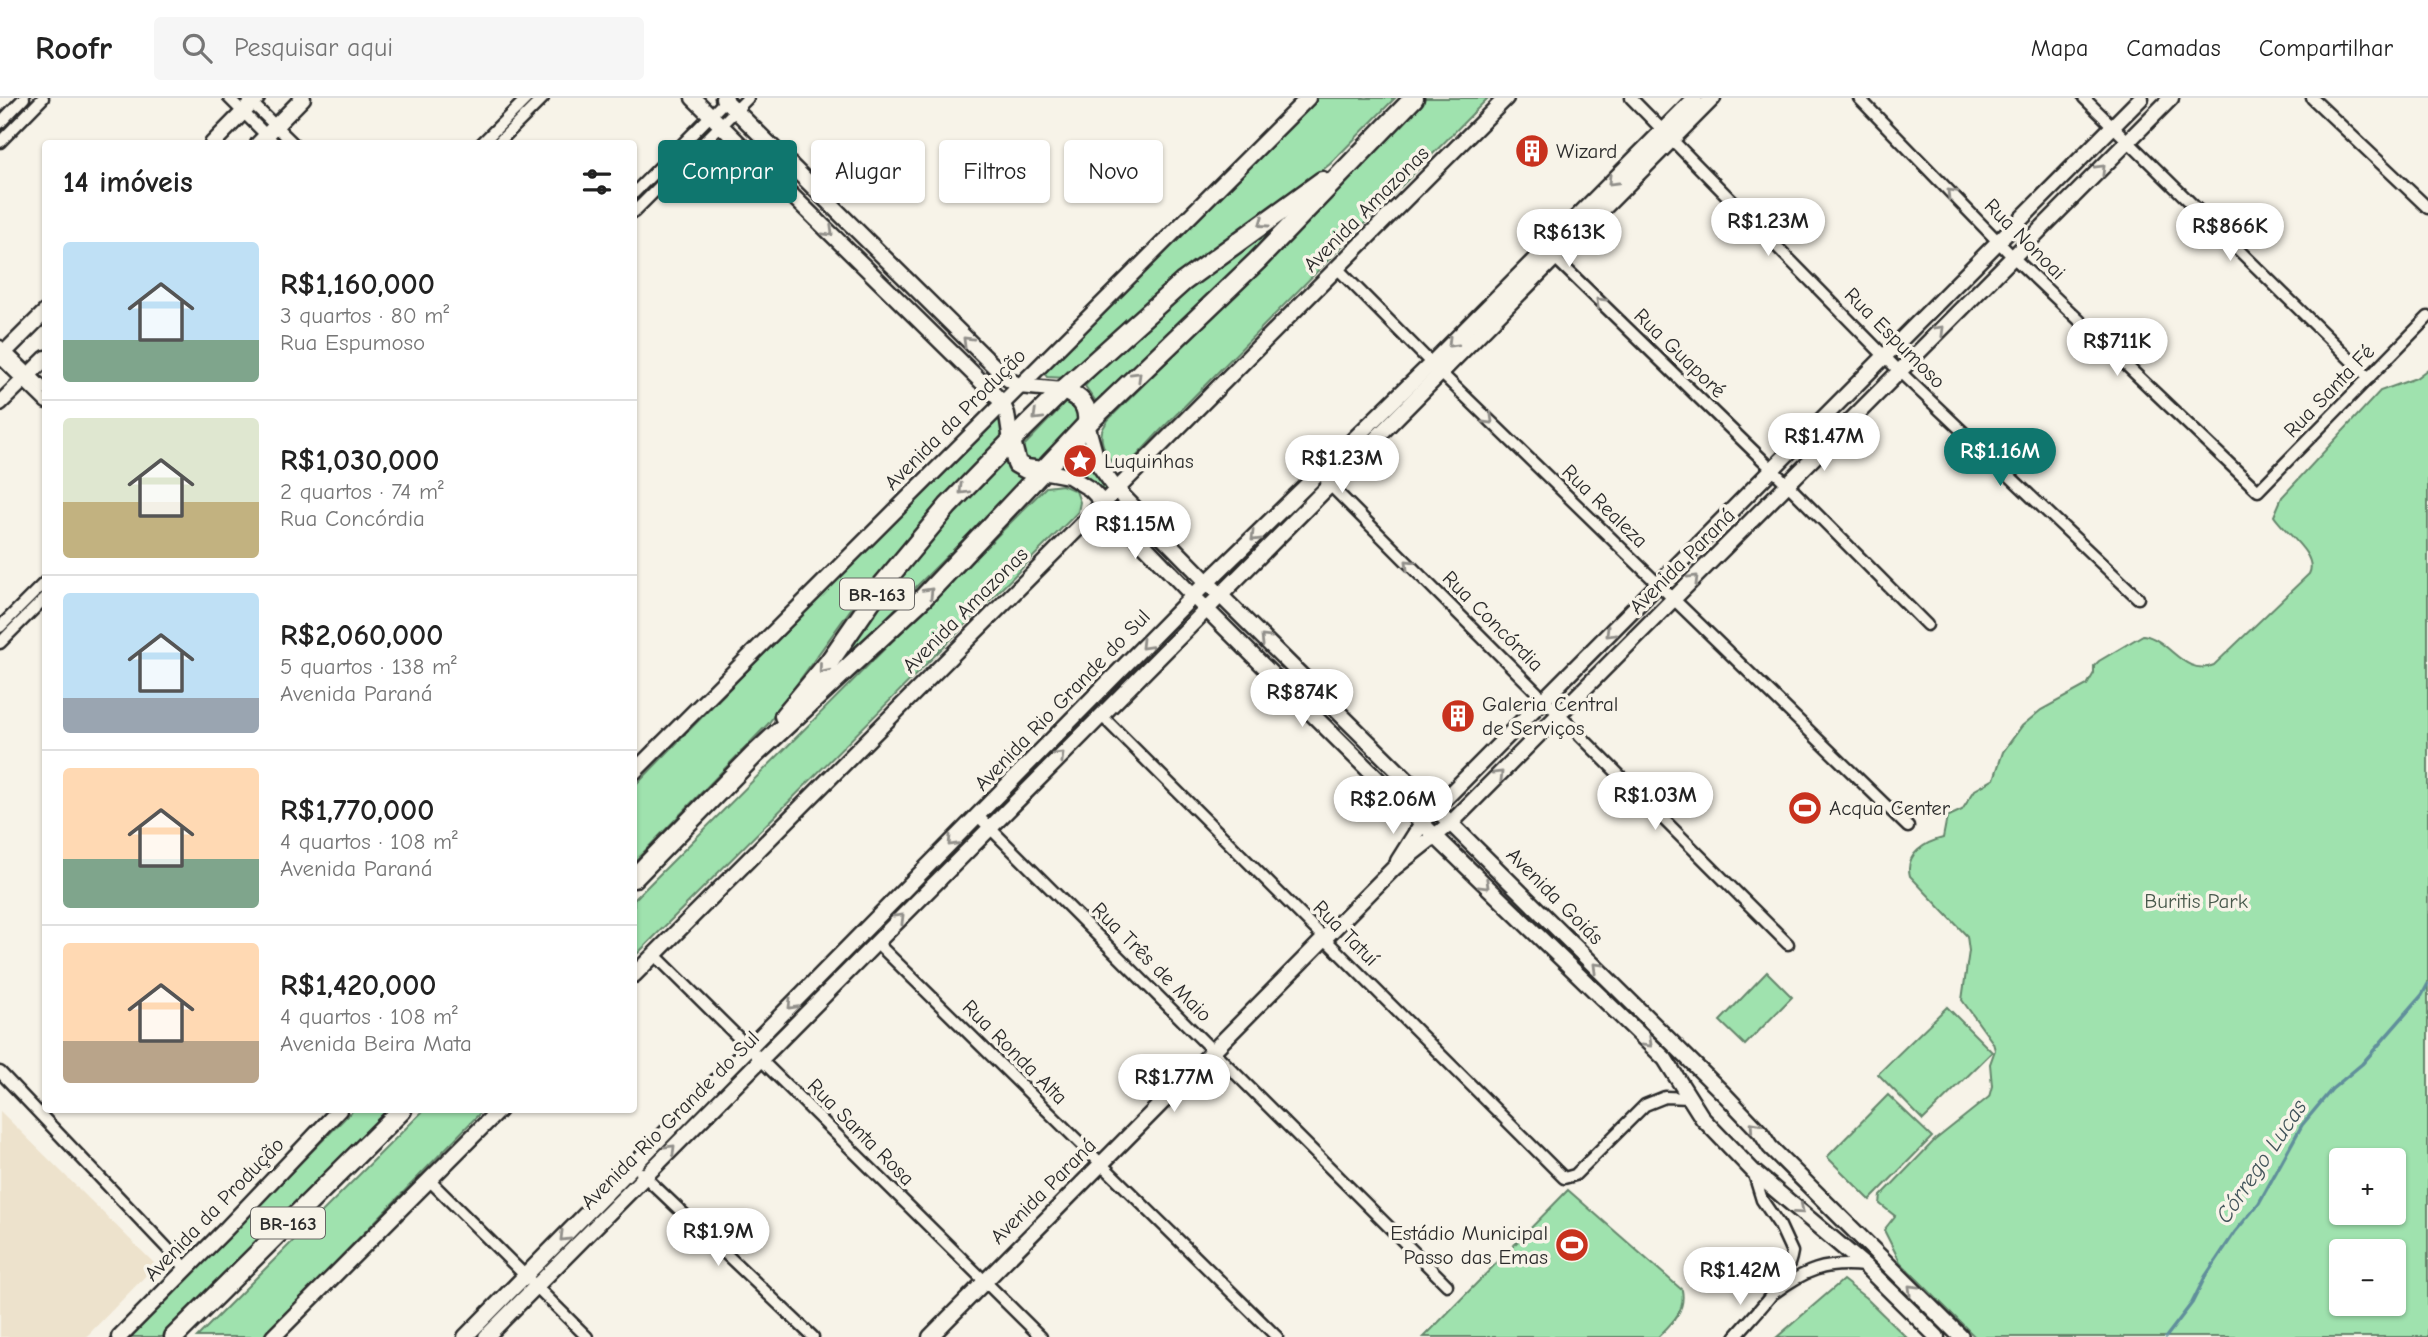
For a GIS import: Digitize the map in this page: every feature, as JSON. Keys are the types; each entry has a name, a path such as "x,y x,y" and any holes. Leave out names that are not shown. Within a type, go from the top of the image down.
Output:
{"highway":[{"name":"BR-163","path":"637,875 754,755 923,598 1087,424 1257,261 1414,98"},
{"name":"BR-163","path":"754,755 758,746 829,663 883,584 948,506 1011,441 1063,390 1183,282 1359,155"},
{"path":"1063,390 1084,403 1088,412 1087,424"},
{"path":"1011,441 1017,464 1026,469 1042,471"},
{"name":"BR-163","path":"174,1337 399,1113"}],"street":[{"path":"0,123 24,98"},
{"path":"0,142 43,98"},
{"path":"229,98 250,103 269,137 303,98"},
{"path":"485,140 527,98"},
{"path":"501,140 542,98"},
{"path":"693,98 1002,402 1007,414 1011,441"},
{"path":"637,209 716,120 728,102 748,98"},
{"name":"Avenida da Produção","path":"637,769 1308,98"},
{"name":"Avenida Amazonas","path":"637,972 1506,98"},
{"name":"Rua Espumoso","path":"1630,98 1899,371 2138,598"},
{"name":"Avenida Rio Grande do Sul","path":"1436,367 1555,258 1668,135 1695,98"},
{"name":"Avenida Rio Grande do Sul","path":"465,1337 530,1281 755,1053 978,816 1193,596 1324,479 1668,135 1713,98"},
{"name":"Rua Nonoai","path":"1859,98 2013,257 2258,491"},
{"path":"2084,98 2369,378"},
{"name":"Avenida Paraná","path":"1394,868 1422,823 1436,808 2141,98"},
{"name":"Avenida Paraná","path":"930,1337 1394,868 1451,823 2171,98"},
{"path":"2312,98 2428,208"},
{"path":"728,102 993,367 1019,386 1063,390"},
{"path":"216,140 250,103"},
{"path":"637,190 716,120"},
{"name":"Rua Guaporé","path":"1555,258 1772,469 1927,625"},
{"name":"Rua Realeza","path":"1337,268 1672,600 1908,827"},
{"path":"42,315 1,353 26,377 42,398"},
{"name":"Rua Santa Fé","path":"2258,491 2428,317"},
{"path":"0,403 42,362"},
{"path":"26,377 42,387"},
{"name":"Avenida Goiás","path":"1087,424 1098,464 1116,489 1715,1084 1770,1146 1961,1337"},
{"name":"Avenida Goiás","path":"1042,471 1069,477 1090,489 1103,501 1193,596 1665,1059 1703,1118 1750,1167 1866,1266 1937,1337"},
{"name":"Avenida Rio Grande do Sul","path":"755,1053 876,942 1222,596 1324,479"},
{"name":"Rua Concórdia","path":"1324,479 1788,944"},
{"path":"0,627 42,585"},
{"path":"0,643 42,601"},
{"name":"Rua Tatuí","path":"1101,715 1564,1178 1575,1175 1645,1105 1665,1097 1689,1098"},
{"name":"Rua Três de Maio","path":"978,816 1447,1285"},
{"name":"Rua Ronda Alta","path":"876,942 1277,1337"},
{"name":"Rua Santa Rosa","path":"654,954 1041,1337"},
{"path":"0,1072 186,1268"},
{"path":"1689,1098 1696,1089 1715,1084"},
{"name":"Avenida da Produção","path":"119,1337 336,1113"},
{"path":"273,1337 496,1113"},
{"path":"1735,1337 1769,1298 1787,1268 1792,1252 1780,1226 1762,1200 1750,1167 1770,1146"},
{"path":"639,1171 813,1337"},
{"path":"429,1180 587,1337"},
{"path":"1769,1298 1804,1273 1819,1267 1866,1266"},
{"name":"Avenida Rio Grande do Sul","path":"486,1337 530,1281"}],"shaded area":[{"path":"0,1111 156,1265 86,1337 0,1337"}],"green space":[{"path":"1318,98 1395,98 1330,164 1067,378 1047,377 1044,373"},
{"path":"1423,98 1488,98 1122,472 1118,469 1102,442 1102,431 1108,420 1289,241"},
{"path":"1303,200 1291,217 1097,403 1085,386 1109,359 1189,287"},
{"name":"Buritis Park","path":"2428,369 2428,1337 1975,1337 1900,1262 1884,1230 1895,1216 1880,1204 1881,1196 1935,1140 1989,1097 1992,1086 1990,1064 1995,1050 1993,1043 1962,1000 1969,951 1967,936 1910,876 1910,861 1918,850 1943,838 1947,817 1962,810 1975,790 1994,779 2003,752 2022,726 2041,710 2087,685 2094,673 2094,666 2099,661 2143,635 2153,638 2194,666 2203,668 2214,665 2309,574 2311,567 2305,552 2274,516 2282,497 2380,391 2416,378"},
{"path":"1068,400 1073,401 1083,420 1041,466 1028,465 1018,452"},
{"path":"995,416 1005,428 1004,440 869,584 768,724 637,859 637,784"},
{"path":"1084,443 1093,466 1109,486 1103,491 1082,472 1061,466"},
{"path":"1007,453 1029,474 909,594 821,690 858,626"},
{"path":"1062,485 1076,491 1080,502 1078,512 637,954 637,897 1046,487"},
{"path":"1767,972 1792,997 1745,1045 1720,1021"},
{"path":"1947,1007 1992,1052 1923,1120 1878,1074"},
{"path":"1888,1095 1932,1137 1870,1200 1827,1157"},
{"path":"350,1113 388,1113 164,1337 127,1337"},
{"path":"421,1113 480,1113 263,1337 197,1337"},
{"name":"Estádio Municipal Passo das Emas","path":"1568,1190 1682,1290 1682,1304 1673,1322 1658,1337 1424,1337"},
{"path":"1843,1280 1906,1337 1777,1337"}],"waterway":[{"name":"Córrego Lucas","path":"2166,1337 2192,1303 2205,1277 2235,1232 2259,1203 2302,1125 2332,1089 2362,1064 2422,995 2428,984"}],"place":[{"name":"Wizard","path":"1532,151"},
{"name":"Luquinhas","path":"1080,461"},
{"name":"Galeria Central de Serviços","path":"1458,716"},
{"name":"Acqua Center","path":"1805,808"},
{"name":"Estádio Municipal Passo das Emas","path":"1572,1245"}]}
